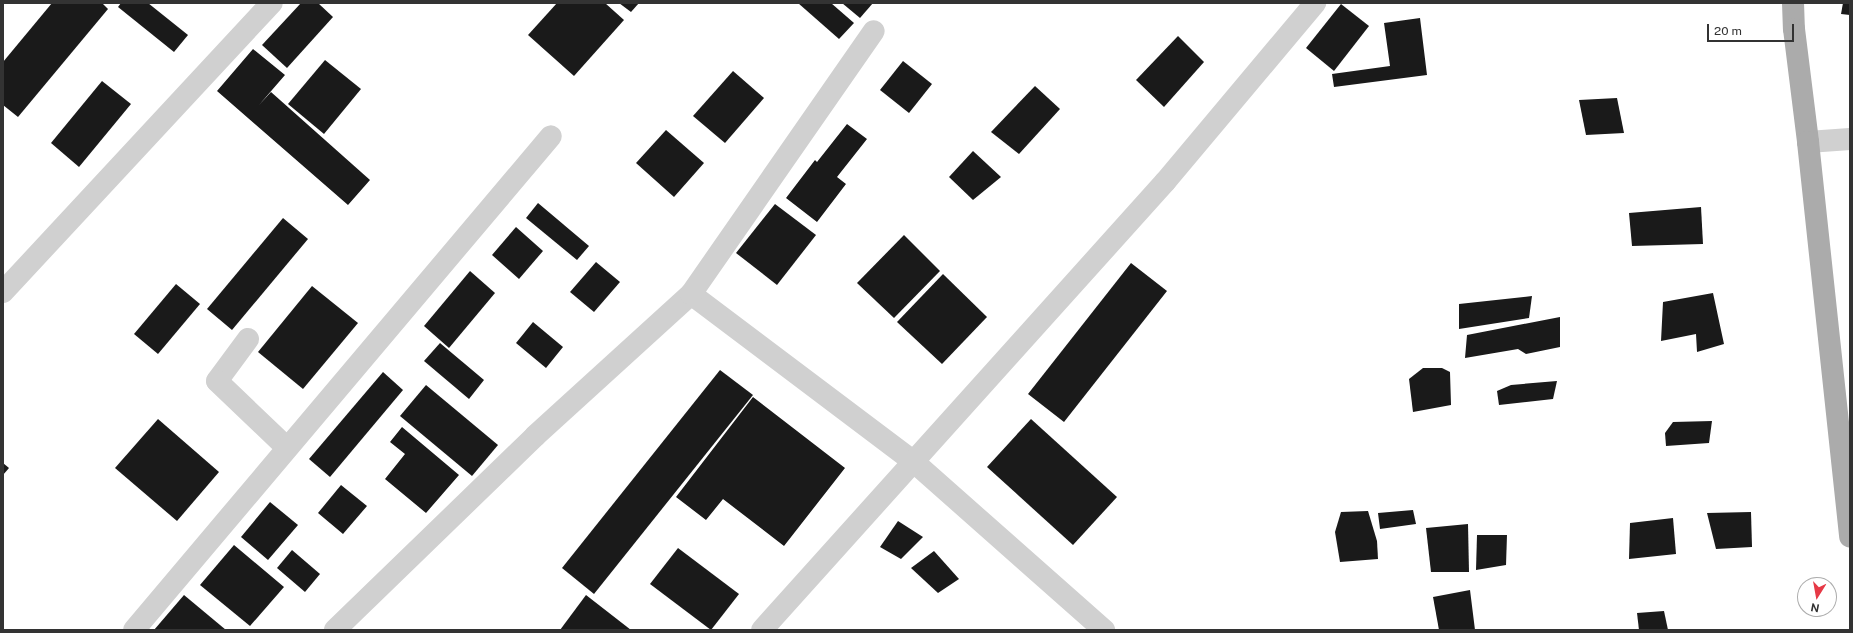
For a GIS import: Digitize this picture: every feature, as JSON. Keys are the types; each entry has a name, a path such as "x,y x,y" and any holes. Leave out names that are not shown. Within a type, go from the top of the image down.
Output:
{"main road":[{"path":"1793,3 1794,29 1808,142 1850,536"}],"street":[{"path":"3,292 272,3"},
{"path":"762,630 1165,182 1315,3"},
{"path":"335,630 535,436 691,294 874,31"},
{"path":"134,630 552,136"},
{"path":"1808,142 1850,139"},
{"path":"691,294 914,462 1104,630"},
{"path":"248,339 217,381 287,448"}],"building":[{"path":"52,3 102,3 108,9 18,117 3,105 3,62"},
{"path":"121,3 148,3 188,35 174,52 118,7"},
{"path":"301,3 318,3 333,17 287,68 262,45"},
{"path":"557,3 605,3 624,20 574,76 528,35"},
{"path":"619,3 639,3 631,12"},
{"path":"798,3 831,3 854,23 839,39"},
{"path":"842,3 873,3 860,18"},
{"path":"1843,3 1850,3 1850,15 1841,14"},
{"path":"1341,4 1369,26 1334,71 1306,48"},
{"path":"1420,18 1427,75 1334,87 1332,74 1390,66 1384,23"},
{"path":"1178,36 1204,62 1164,107 1136,80"},
{"path":"253,49 285,75 259,105 271,92 370,180 348,205 217,91"},
{"path":"325,60 361,89 324,134 288,104"},
{"path":"903,61 932,84 909,113 880,90"},
{"path":"733,71 764,98 725,143 693,116"},
{"path":"102,81 131,104 79,167 51,143"},
{"path":"1035,86 1060,109 1019,154 991,132"},
{"path":"1617,98 1624,133 1586,135 1579,100"},
{"path":"847,124 867,139 837,177 846,184 817,222 786,198 815,160 817,162"},
{"path":"666,130 704,163 674,197 636,163"},
{"path":"973,151 1001,177 973,200 949,177"},
{"path":"538,203 589,246 577,260 526,218"},
{"path":"775,204 816,235 777,285 736,253"},
{"path":"1701,207 1703,244 1632,246 1629,213"},
{"path":"283,218 308,239 232,330 207,309"},
{"path":"516,227 543,251 519,279 492,255"},
{"path":"904,235 940,271 894,318 857,283"},
{"path":"596,262 620,282 594,312 570,292"},
{"path":"1131,263 1167,291 1064,422 1028,394"},
{"path":"470,271 495,293 449,348 424,326"},
{"path":"943,274 987,317 942,364 897,322"},
{"path":"176,284 200,304 158,354 134,334"},
{"path":"312,286 358,323 303,389 258,352"},
{"path":"1713,293 1724,344 1697,352 1696,334 1661,341 1663,302"},
{"path":"1532,296 1529,318 1459,329 1459,304"},
{"path":"1560,317 1560,347 1526,354 1518,349 1465,358 1467,335"},
{"path":"533,322 563,347 546,368 516,343"},
{"path":"440,343 484,380 469,399 424,361"},
{"path":"1423,368 1442,368 1450,372 1451,405 1413,412 1409,379"},
{"path":"720,370 753,395 594,594 562,568"},
{"path":"383,372 403,390 330,477 309,459"},
{"path":"1557,381 1553,399 1499,405 1497,391 1511,385"},
{"path":"426,385 498,445 472,476 400,416"},
{"path":"753,397 845,468 784,546 723,499 706,520 676,497"},
{"path":"158,419 219,472 177,521 115,468"},
{"path":"1031,419 1117,497 1073,545 987,467"},
{"path":"1712,421 1709,443 1666,446 1665,433 1673,422"},
{"path":"402,427 459,475 426,513 385,479 405,454 390,442"},
{"path":"3,463 9,468 3,475"},
{"path":"341,485 367,506 343,534 318,513"},
{"path":"270,502 298,525 268,560 241,537"},
{"path":"1413,510 1416,524 1380,529 1378,513"},
{"path":"1368,511 1377,541 1378,559 1340,562 1335,532 1341,512"},
{"path":"1751,512 1752,547 1716,549 1707,513"},
{"path":"1673,518 1676,554 1629,559 1630,523"},
{"path":"898,521 923,537 901,559 880,547"},
{"path":"1468,524 1469,572 1431,572 1426,528"},
{"path":"1477,535 1507,535 1506,565 1476,570"},
{"path":"234,545 284,587 250,626 200,585"},
{"path":"678,548 739,594 711,630 650,584"},
{"path":"292,550 320,574 305,592 277,568"},
{"path":"934,551 959,579 938,593 911,568"},
{"path":"1470,590 1475,630 1439,630 1433,597"},
{"path":"184,595 226,630 154,630"},
{"path":"586,595 631,630 560,630"},
{"path":"1664,611 1668,630 1639,630 1637,613"}]}
